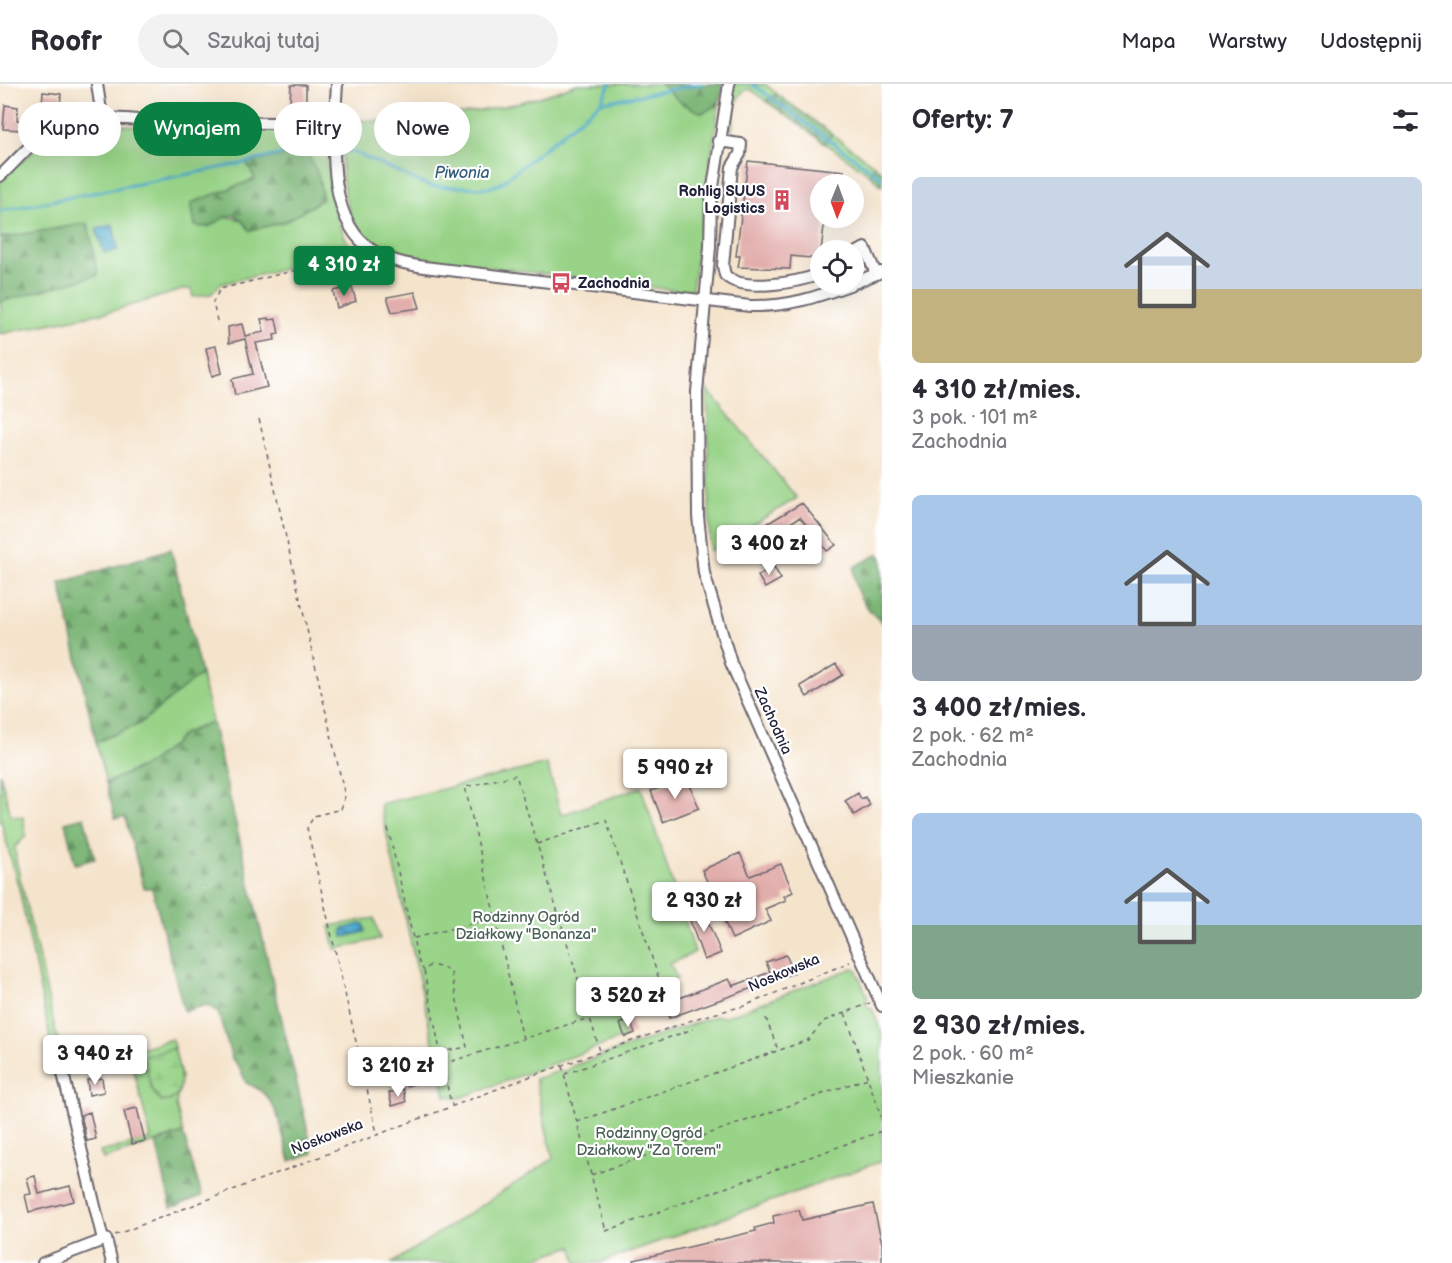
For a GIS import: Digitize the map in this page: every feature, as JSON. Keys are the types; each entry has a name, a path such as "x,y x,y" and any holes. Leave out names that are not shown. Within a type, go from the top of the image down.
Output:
{"street":[{"path":"97,84 100,102"},
{"path":"335,102 336,84"},
{"name":"Zachodnia","path":"729,84 718,141 711,200 710,247 697,392 700,544 711,601 745,695 881,1003"},
{"path":"121,118 169,122 274,122"},
{"path":"718,141 741,144 740,154 732,168 724,274 737,281 778,285 810,277"},
{"path":"0,176 20,156"},
{"path":"334,156 342,206 355,233 364,244 386,258 424,267 704,302 785,306 823,294"},
{"path":"864,249 879,273 864,279"},
{"path":"56,1044 111,1263"},
{"path":"43,1263 104,1239"}],"path":[{"path":"217,321 213,302 220,289 337,260 364,244"},
{"path":"259,419 345,796 341,809 314,816 307,828 377,1134"},
{"path":"523,1039 465,787 516,775 601,1052"},
{"path":"536,845 606,820 660,982 587,1009"},
{"path":"388,828 418,960 424,971 452,1106"},
{"path":"413,938 495,918"},
{"name":"Noskowska","path":"104,1239 562,1065 701,1017 744,1006 861,957"},
{"path":"424,971 430,965 446,968 451,973 467,1047 440,1052"},
{"path":"577,1122 808,1040 824,1021 881,1003"},
{"path":"845,1013 882,1119"},
{"path":"443,1064 590,1018"},
{"path":"766,1018 778,1051"},
{"path":"564,1074 693,1029"},
{"path":"562,1065 606,1231 882,1131"},
{"path":"591,1176 868,1078"}],"green space":[{"path":"577,84 660,84 702,113 719,104 692,289 688,292 417,258 382,248 367,238 356,224 344,191 342,156 362,156 362,120 374,121 374,156 470,156 470,112 552,93"},
{"path":"660,84 724,84 719,104 702,113 683,104"},
{"path":"732,84 765,84 777,94 766,101 750,89 744,91 735,105 732,130 725,126"},
{"path":"777,94 832,134 825,143 766,101"},
{"path":"121,125 133,126 133,156 262,156 262,128 274,128 274,156 328,156 334,207 350,247 333,257 221,284 211,294 193,297 191,289 185,289 116,310 0,334 2,239 0,238 0,182 28,156 121,156","holes":["247,163 287,221 262,222 228,217 214,220 255,179"]},
{"path":"832,134 875,166 869,174 825,143"},
{"path":"279,156 309,156 318,174 323,199 287,221 250,231 245,223 231,215 208,227 195,226 191,203 255,179 247,163"},
{"path":"875,166 882,172 882,186 869,174"},
{"path":"88,223 98,275 0,302 0,238"},
{"path":"707,389 797,498 710,551"},
{"path":"171,549 201,674 139,724 96,742 60,583"},
{"path":"879,554 882,558 882,623 861,598 854,576 854,567"},
{"path":"201,674 212,722 183,734 148,764 106,783 96,742 139,724"},
{"path":"212,722 313,1153 290,1161 277,1114 266,1095 246,1083 240,1068 232,1059 218,1012 207,1005 184,1011 152,888 144,888 125,817 115,818 106,783 148,764 183,734"},
{"name":"Rodzinny Ogród Działkowy \"Bonanza\"","path":"547,764 561,815 641,787 695,952 670,964 677,978 615,1002 625,1037 460,1098 445,1096 380,804"},
{"path":"0,773 11,816 23,817 26,836 15,847 16,860 58,1041 51,1043 20,893 0,818"},
{"path":"84,817 95,859 75,864 65,822"},
{"path":"374,918 380,939 335,949 330,926"},
{"name":"Rodzinny Ogród Działkowy \"Za Torem\"","path":"853,968 856,969 868,998 865,1001 867,1006 872,1008 882,1034 882,1161 599,1263 577,1263 572,1246 523,1263 392,1263 553,1159 535,1079 559,1071 567,1071 572,1066 716,1016 725,1017"},
{"path":"172,1039 181,1076 176,1105 183,1133 103,1159 100,1152 151,1139 129,1051"},
{"path":"174,1048 180,1074 180,1090 170,1100 161,1102 152,1090 143,1057"},
{"path":"183,1133 202,1196 171,1208 156,1142"}],"water":[{"path":"113,225 118,250 104,253 96,229"},
{"path":"364,924 365,932 343,937 342,929"}],"building":[{"path":"291,85 306,85 306,102 290,102"},
{"path":"43,92 61,94 60,102 42,102"},
{"path":"5,105 18,107 18,130 3,129"},
{"name":"Rohlig SUUS Logistics","path":"748,161 844,171 844,174 810,174 810,228 824,228 822,240 810,240 810,258 791,256 790,269 738,267 740,256 736,256"},
{"path":"352,287 356,301 337,308 333,291"},
{"path":"415,292 420,308 392,312 387,297"},
{"path":"269,318 269,320 276,319 279,334 274,335 275,340 256,343 267,387 235,395 232,379 253,374 245,339 229,343 228,327 242,324 245,336 264,332 261,319"},
{"path":"216,346 222,373 212,376 206,348"},
{"path":"802,503 836,545 827,551 800,517 764,539 758,529"},
{"path":"771,562 781,579 765,588 758,576 766,571 763,567"},
{"path":"836,664 843,675 807,697 800,686"},
{"path":"687,777 699,808 663,822 651,791"},
{"path":"858,793 861,799 865,797 870,805 854,815 845,801"},
{"path":"740,853 750,876 781,864 793,892 784,896 786,900 765,909 771,921 732,939 702,870"},
{"path":"701,906 721,953 704,960 687,912"},
{"path":"786,955 794,973 669,1018 664,1004 729,979 733,986 770,972 766,962"},
{"path":"630,1020 635,1033 625,1037 620,1024"},
{"path":"409,1065 414,1084 406,1086 401,1067"},
{"path":"102,1078 104,1092 89,1095 87,1080"},
{"path":"403,1089 406,1102 392,1106 389,1093"},
{"path":"137,1108 145,1141 132,1144 124,1111"},
{"path":"90,1112 96,1139 87,1141 81,1115"},
{"path":"35,1176 39,1194 70,1186 74,1201 29,1212 25,1195 31,1194 27,1178"},
{"path":"873,1204 882,1243 882,1263 635,1263 634,1260 756,1231 755,1228 774,1223 773,1216 799,1210 802,1220"}],"waterway":[{"name":"Piwonia","path":"362,156 429,186 488,188 500,184 601,102 610,84"},
{"path":"603,102 701,84"},
{"path":"752,84 882,178"},
{"name":"Piwonia","path":"0,211 274,156"}],"place":[{"name":"Rohlig SUUS Logistics","path":"782,200"},
{"name":"Zachodnia","path":"561,283"}]}
